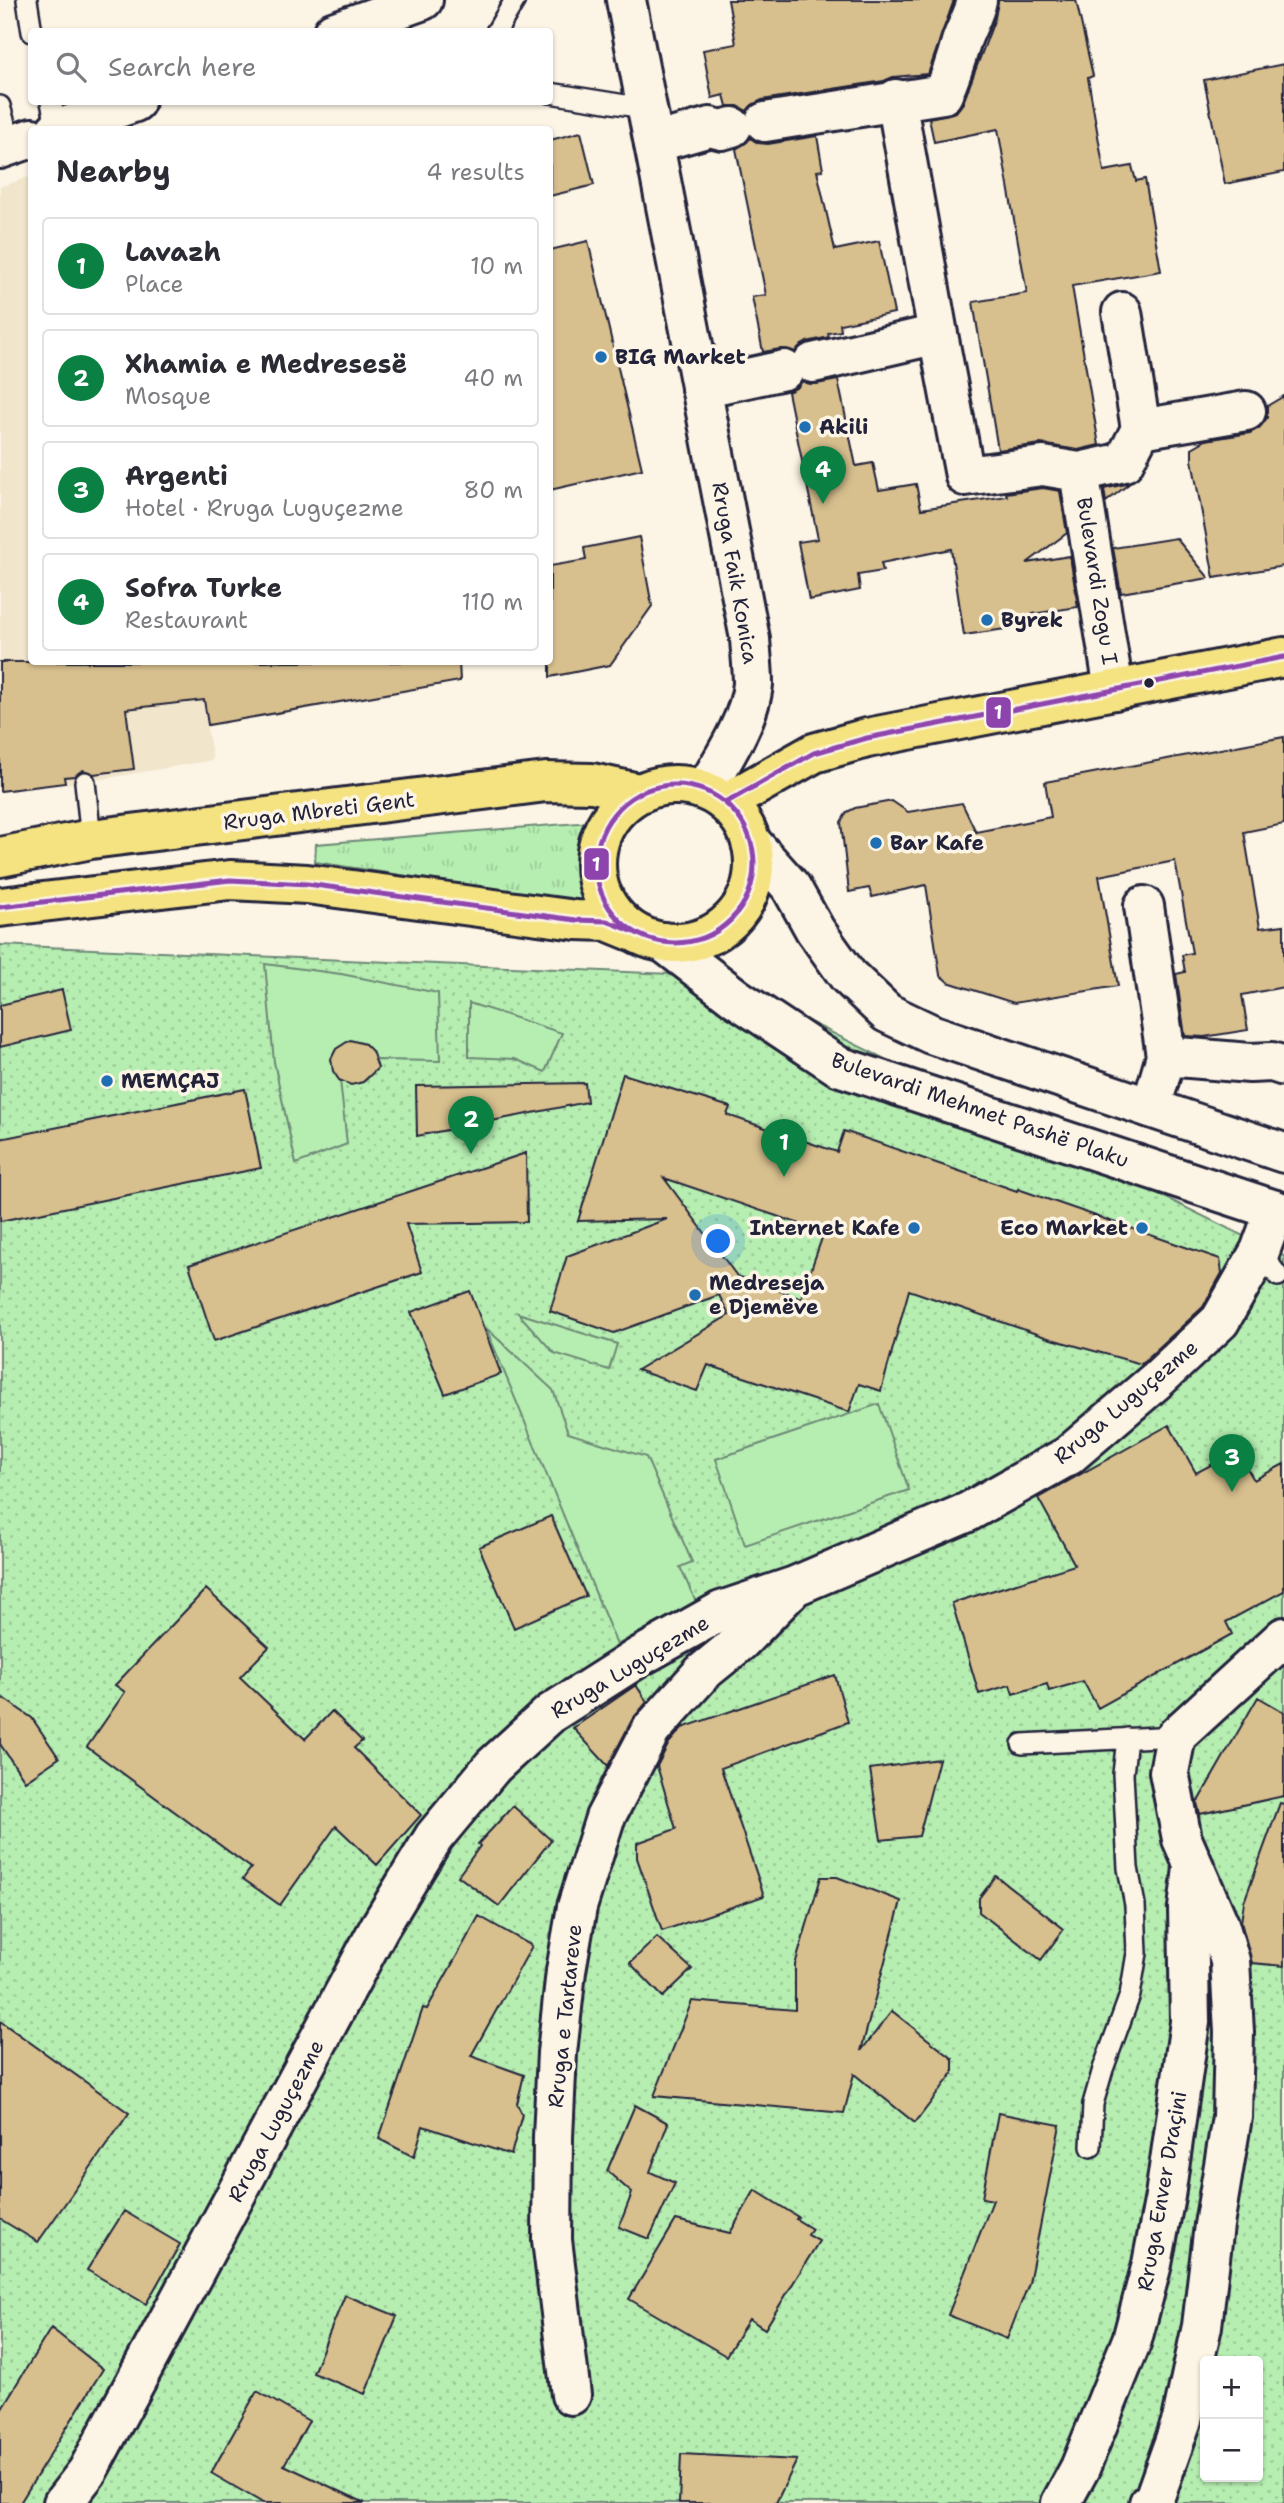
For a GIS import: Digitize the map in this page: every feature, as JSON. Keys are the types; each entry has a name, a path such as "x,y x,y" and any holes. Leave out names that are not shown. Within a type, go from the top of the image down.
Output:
{"main road":[{"name":"Bulevardi Zogu I","path":"715,797 814,753 867,738 1284,657"},
{"name":"Rruga Mbreti Gent","path":"0,857 91,839 546,782 592,783 639,793"},
{"path":"0,907 230,880 307,884 576,920 607,921 649,937 690,942 715,933 735,916 749,894 754,868 751,842 741,821 715,797 683,785 661,786 639,793 620,807 605,826 598,848 597,873 603,896 616,916 649,937"}],"street":[{"path":"344,28 423,0"},
{"name":"Rruga Faik Konica","path":"626,0 750,639 753,685 715,797"},
{"path":"654,143 710,127 722,130 897,99 943,94 956,66 962,40 977,0"},
{"path":"897,99 965,476 1061,469"},
{"path":"66,126 126,105"},
{"path":"1122,312 1141,429 1246,411"},
{"path":"701,388 938,334"},
{"name":"Bulevardi Zogu I","path":"1114,690 1061,469 1124,462 1141,429"},
{"path":"751,842 791,887 816,930 848,976 887,1013 931,1034 1284,1153"},
{"path":"1144,906 1166,1056 1150,1108"},
{"name":"Bulevardi Mehmet Pashë Plaku","path":"649,937 838,1066 1279,1211"},
{"path":"1166,1056 1250,1063 1272,1062 1284,1066"},
{"name":"Rruga Luguçezme","path":"63,2503 88,2472 379,1928 434,1837 493,1766 551,1713 639,1657 721,1611 795,1586 968,1512 1068,1456 1158,1380 1220,1321 1269,1264 1279,1211"},
{"name":"Rruga e Tartareve","path":"571,2395 552,2240 553,2137 558,2039 577,1907 605,1818 651,1730 703,1672 740,1642 795,1586"},
{"path":"1176,1735 1284,1637"},
{"name":"Rruga Enver Draçini","path":"1153,2502 1182,2420 1197,2353 1232,2117 1234,2032 1230,1961 1219,1924 1182,1839 1169,1772 1176,1735"},
{"name":"Rruga Enver Draçini","path":"1061,2503 1080,2468 1132,2340 1152,2264 1165,2196 1190,2022 1188,1908 1193,1864"}],"lane":[{"path":"27,0 31,28"},
{"path":"498,28 515,0"},
{"path":"553,93 631,106 647,105"},
{"path":"52,105 56,126"},
{"path":"0,106 14,144"},
{"path":"85,782 91,839"},
{"path":"1022,1744 1176,1735"},
{"path":"1091,2147 1093,2104 1130,1995 1137,1953 1135,1905 1128,1868 1123,1774 1128,1738"}],"shaded area":[{"path":"28,177 28,665 196,665 213,760 85,782 0,790 0,187"}],"green space":[{"path":"591,822 584,856 585,903 315,862 316,844"},
{"path":"0,945 717,976 1284,1256 1284,2503 0,2503"},
{"path":"265,964 341,974 438,993 440,1061 376,1060 371,1074 364,1081 354,1083 340,1080 347,1144 296,1164 274,1062"},
{"path":"469,1003 562,1033 545,1072 515,1059 469,1057"},
{"path":"518,1313 617,1344 609,1370 554,1353"},
{"path":"486,1328 553,1390 568,1433 646,1457 692,1562 680,1567 696,1602 617,1645"},
{"path":"879,1404 909,1490 745,1545 716,1459"}],"building":[{"path":"728,0 954,0 928,74 893,77 884,81 762,100 747,111 738,106 727,106 724,95 712,98 703,50 736,44"},
{"path":"998,0 1076,0 1093,76 1088,78 1104,171 1132,166 1136,181 1145,179 1161,271 1072,286 1099,445 1078,450 1041,444 998,450 973,302 1027,293 998,129 934,142 929,118 956,112 963,103 995,18"},
{"path":"1284,64 1284,172 1225,184 1204,80"},
{"path":"581,132 594,185 553,195 553,139"},
{"path":"817,136 823,170 817,171 835,250 879,241 894,313 840,324 841,331 807,342 795,352 780,349 763,352 752,297 766,295 736,149 750,138 758,143 768,144"},
{"path":"588,241 642,469 553,489 553,249"},
{"path":"838,380 856,466 873,463 879,490 916,484 921,509 1043,488 1060,491 1067,533 1027,563 1070,556 1078,607 1032,614 1033,625 964,635 951,549 881,563 883,571 858,575 860,590 809,600 798,542 818,539 788,392 798,387 802,381 817,384"},
{"path":"1284,396 1284,566 1214,578 1192,448 1206,440 1250,433 1259,428 1267,418 1267,406"},
{"path":"1130,483 1106,502 1104,489"},
{"path":"639,537 652,606 610,665 550,677 550,665 553,665 553,566 586,560 584,548"},
{"path":"1176,538 1209,578 1121,593 1113,548"},
{"path":"0,662 28,662 28,665 459,665 460,681 208,725 204,700 126,709 134,769 94,774 83,770 75,776 64,777 65,783 0,791"},
{"path":"1284,737 1284,824 1244,832 1260,928 1284,925 1284,987 1242,995 1248,1030 1204,1037 1185,1036 1176,974 1185,972 1182,955 1192,953 1175,861 1099,876 1118,986 1014,1003 948,982 940,975 926,885 872,897 869,888 849,892 841,822 847,812 855,808 892,801 908,812 962,803 976,832 1051,817 1045,782"},
{"path":"62,990 71,1030 0,1047 0,1005"},
{"path":"350,1040 365,1044 372,1051 378,1068 363,1082 351,1085 339,1080 333,1071 331,1059 336,1049"},
{"path":"623,1074 730,1107 727,1115 837,1152 844,1131 1220,1259 1222,1273 1203,1307 1141,1364 1051,1339 909,1290 881,1391 859,1384 849,1412 708,1365 697,1391 637,1370 729,1315 719,1295 614,1333 550,1311 567,1256 667,1219 578,1221","holes":["664,1178 824,1232 801,1298 737,1276"]},
{"path":"585,1083 587,1102 417,1136 416,1086"},
{"path":"245,1089 261,1168 0,1221 0,1139"},
{"path":"526,1153 527,1222 406,1224 422,1272 214,1341 189,1265"},
{"path":"470,1291 501,1374 445,1394 411,1312"},
{"path":"1169,1425 1196,1473 1237,1451 1254,1480 1284,1464 1284,1591 1226,1622 1232,1634 1098,1708 1083,1681 1049,1691 1047,1684 1013,1694 1010,1685 979,1694 952,1603 1075,1565 1038,1498"},
{"path":"551,1516 586,1596 514,1628 479,1547"},
{"path":"206,1589 269,1647 240,1677 305,1739 332,1711 362,1741 354,1748 421,1815 377,1865 336,1826 280,1905 243,1879 251,1868 87,1747 125,1692 115,1685"},
{"path":"835,1675 848,1722 721,1768 764,1896 662,1931 637,1858 637,1843 676,1829 657,1766 669,1743 682,1728"},
{"path":"636,1685 647,1702 632,1720 608,1766 573,1728"},
{"path":"0,1696 32,1718 59,1758 25,1781 0,1744"},
{"path":"1258,1697 1284,1712 1284,1796 1200,1814 1197,1803"},
{"path":"939,1759 919,1836 881,1840 870,1769"},
{"path":"1280,1803 1284,1804 1284,1966 1252,1963 1241,1922 1244,1902"},
{"path":"513,1806 551,1840 499,1906 458,1876 480,1846 478,1844"},
{"path":"996,1876 1064,1929 1041,1960 979,1912 979,1898"},
{"path":"821,1877 837,1877 901,1901 861,2051 892,2011 953,2059 953,2073 915,2123 854,2074 844,2113 654,2096 692,2001 795,2010 795,1965"},
{"path":"479,1916 532,1946 471,2056 524,2075 517,2104 522,2114 511,2155 423,2126 414,2157 379,2139 423,2008 427,2009"},
{"path":"657,1937 692,1969 663,1997 630,1963"},
{"path":"0,2021 129,2113 38,2242 0,2219"},
{"path":"635,2105 668,2123 650,2172 675,2183 649,2239 619,2227 632,2193 607,2171"},
{"path":"998,2113 1060,2125 1029,2283 1007,2339 948,2315 993,2200 982,2198"},
{"path":"755,2190 798,2217 796,2219 812,2229 808,2235 819,2241 765,2329 749,2319 726,2356 629,2299 676,2220 730,2233"},
{"path":"124,2211 180,2244 146,2304 87,2270"},
{"path":"345,2295 397,2316 365,2394 313,2373"},
{"path":"51,2328 103,2369 20,2503 0,2503 0,2411"},
{"path":"257,2391 309,2421 284,2465 365,2503 263,2503 211,2473"},
{"path":"681,2454 797,2460 776,2503 679,2503"}],"transit line":[{"name":"1","path":"725,803 814,753 867,738 1284,657"},
{"name":"1","path":"675,785 705,791 731,808 748,834 754,864 748,894 731,920 705,937 675,943 645,937 619,920 602,894 596,864 602,834 619,808 645,791 675,785"},
{"name":"1","path":"0,907 230,880 307,884 576,920 607,921 634,932"}],"place":[{"name":"BIG Market","path":"601,357"},
{"name":"Akili","path":"805,427"},
{"name":"Sofra Turke","path":"823,504"},
{"name":"Byrek","path":"987,620"},
{"name":"Bar Kafe","path":"876,843"},
{"name":"MEMÇAJ","path":"107,1081"},
{"name":"Xhamia e Medresesë","path":"471,1154"},
{"name":"Lavazh","path":"784,1177"},
{"name":"Internet Kafe","path":"914,1228"},
{"name":"Eco Market","path":"1142,1228"},
{"name":"Medreseja e Djemëve","path":"695,1295"},
{"name":"Argenti","path":"1232,1492"}]}
